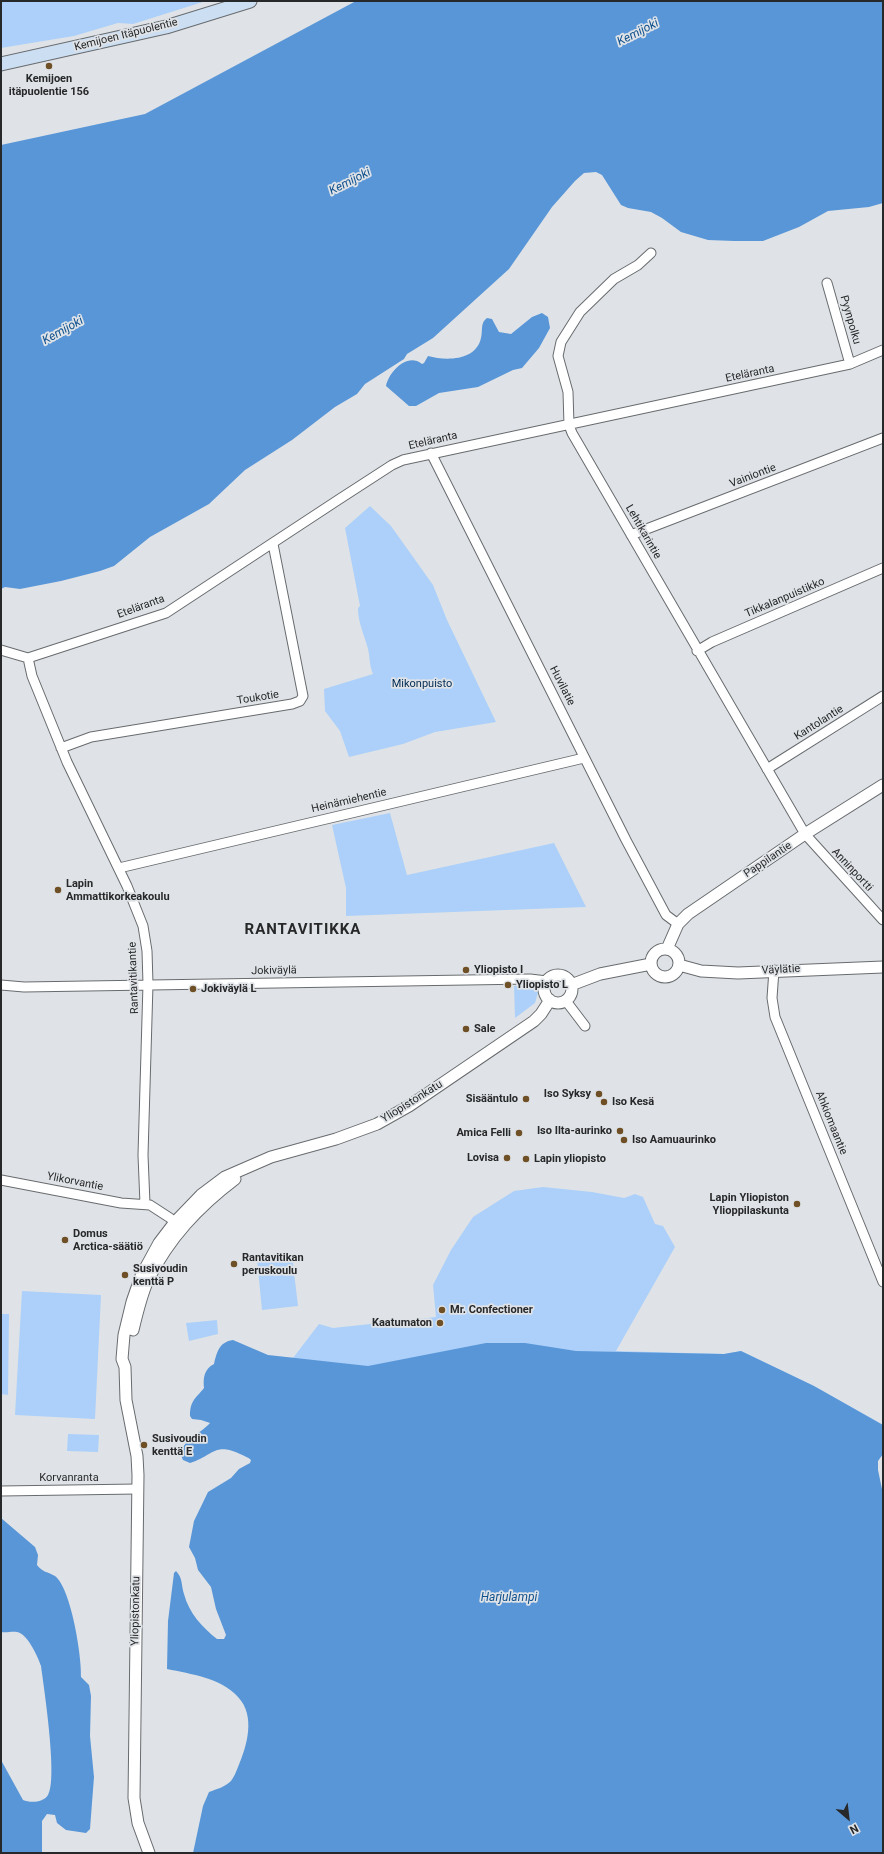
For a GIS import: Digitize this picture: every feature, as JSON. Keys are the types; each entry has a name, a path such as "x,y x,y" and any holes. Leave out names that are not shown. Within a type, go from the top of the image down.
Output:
{"main road":[{"name":"Kemijoen Itäpuolentie","path":"1,64 166,27 250,1"}],"street":[{"name":"Lehtikarintie","path":"651,253 638,265 608,284 580,312 561,342 558,356 568,392 569,425 572,434 697,651 805,834"},
{"name":"Pyynpolku","path":"827,283 850,364"},
{"name":"Eteläranta","path":"28,658 166,613 392,465 431,453 569,425 850,364 883,350"},
{"name":"Vainiontie","path":"631,535 883,438"},
{"name":"Huvilatie","path":"431,453 584,758 666,914 678,924"},
{"name":"Toukotie","path":"62,748 91,738 292,704 300,701 303,696 273,544"},
{"name":"Tikkalanpuistikko","path":"697,651 712,642 883,568"},
{"path":"1,650 28,658"},
{"name":"Rantavitikantie","path":"28,658 32,676 62,748 135,903 143,926 147,951 148,984 143,1149 145,1204"},
{"name":"Kantolantie","path":"767,769 883,696"},
{"name":"Heinämiehentie","path":"119,868 192,849 584,758"},
{"name":"Pappilantie","path":"667,949 678,924 688,914 805,834 883,785"},
{"name":"Anninportti","path":"805,834 883,920"},
{"path":"667,949 675,953 679,966 675,973 667,977 658,975 653,969 652,964 654,955 667,949"},
{"path":"572,985 600,974 652,964"},
{"name":"Väylätie","path":"679,966 701,971 723,972 883,967"},
{"name":"Ahkiomaantie","path":"774,970 772,998 775,1017 883,1282"},
{"path":"558,975 567,978 572,985 571,994 566,1000 558,1003 550,1000 545,993 547,981 558,975"},
{"name":"Jokiväylä","path":"1,985 24,986 530,979 547,981"},
{"name":"Yliopistonkatu","path":"149,1853 138,1823 134,1798 138,1466 126,1400 125,1368 122,1359 124,1335 132,1302 141,1276 160,1243 178,1225 251,1166 285,1152 358,1132 393,1116 534,1021 541,1014 550,1000"},
{"path":"566,1000 585,1026"},
{"name":"Ylikorvantie","path":"1,1180 113,1202 145,1204"},
{"path":"145,1204 156,1208 178,1225"},
{"name":"Korvanranta","path":"1,1491 137,1489"}],"green space":[{"path":"1,1 206,1 133,24 118,23 74,36 1,48"},
{"name":"Mikonpuisto","path":"370,506 391,526 433,585 447,620 496,722 435,732 403,744 349,757 340,731 325,711 324,689 373,674 368,649 359,619 358,608 360,606 345,528"},
{"path":"390,813 407,875 554,843 586,907 346,916 346,888 332,825"},
{"path":"514,986 534,986 539,989 535,1003 515,1018"},
{"path":"543,1187 592,1192 624,1198 635,1194 643,1197 655,1224 663,1226 675,1247 616,1351 724,1354 741,1351 814,1386 883,1425 745,1421 268,1355 293,1358 319,1324 333,1328 436,1317 433,1285 451,1250 473,1217 514,1191"},
{"path":"292,1255 298,1306 262,1310 257,1259"},
{"path":"22,1291 101,1295 95,1419 15,1415"},
{"path":"1,1314 9,1314 8,1395 1,1394"},
{"path":"217,1320 218,1334 189,1341 186,1323"},
{"path":"68,1434 99,1435 98,1452 67,1451"}],"water":[{"name":"Kemijoki","path":"356,1 883,1 883,203 869,207 828,211 799,227 763,241 708,240 681,232 651,212 628,208 621,205 602,175 596,172 584,173 552,207 509,269 433,338 407,354 404,359 365,384 357,394 335,407 292,440 245,470 209,504 150,537 114,566 61,581 20,589 5,587 1,589 1,145 145,114"},
{"path":"542,313 548,317 550,328 539,348 522,368 513,370 478,387 439,393 416,406 409,406 386,386 391,375 400,365 405,362 410,360 422,364 428,356 451,359 459,358 473,351 478,346 483,324 487,318 492,319 499,332 511,334 532,317"},
{"name":"Harjulampi","path":"233,1340 268,1355 368,1366 486,1343 525,1343 576,1351 724,1354 741,1351 814,1386 883,1425 883,1454 878,1461 878,1470 883,1494 883,1853 193,1853 203,1806 209,1792 224,1786 232,1779 247,1741 248,1731 247,1713 244,1705 231,1691 214,1681 167,1669 168,1621 174,1573 176,1571 181,1579 186,1601 197,1619 206,1630 217,1639 224,1639 226,1635 216,1609 211,1587 198,1570 195,1558 189,1547 194,1521 208,1492 231,1478 239,1469 250,1463 251,1460 240,1454 224,1449 214,1451 190,1463 183,1460 180,1453 189,1440 210,1423 192,1419 190,1416 191,1407 194,1400 204,1388 206,1371 214,1364 219,1348 228,1341"},
{"path":"1,1518 35,1547 38,1555 37,1565 43,1571 55,1576 61,1583 71,1608 80,1654 81,1677 89,1685 91,1696 90,1736 94,1777 90,1829 86,1833 66,1830 57,1823 55,1815 47,1814 42,1821 42,1853 1,1853 1,1760 23,1800 26,1801 36,1802 46,1798 51,1786 52,1772 41,1666 35,1652 25,1636 17,1632 1,1632"}],"place":[{"name":"Kemijoen itäpuolentie 156","path":"49,66"},
{"name":"Lapin Ammattikorkeakoulu","path":"58,890"},
{"name":"Yliopisto I","path":"466,970"},
{"name":"Yliopisto L","path":"508,985"},
{"name":"Jokiväylä L","path":"193,989"},
{"name":"Sale","path":"466,1029"},
{"name":"Iso Syksy","path":"599,1094"},
{"name":"Sisääntulo","path":"526,1099"},
{"name":"Iso Kesä","path":"604,1102"},
{"name":"Iso Ilta-aurinko","path":"620,1131"},
{"name":"Amica Felli","path":"519,1133"},
{"name":"Iso Aamuaurinko","path":"624,1140"},
{"name":"Lovisa","path":"507,1158"},
{"name":"Lapin yliopisto","path":"526,1159"},
{"name":"Lapin Yliopiston Ylioppilaskunta","path":"797,1204"},
{"name":"Domus Arctica-säätiö","path":"65,1240"},
{"name":"Rantavitikan peruskoulu","path":"234,1264"},
{"name":"Susivoudin kenttä P","path":"125,1275"},
{"name":"Mr. Confectioner","path":"442,1310"},
{"name":"Kaatumaton","path":"440,1323"},
{"name":"Susivoudin kenttä E","path":"144,1445"}],"district":[{"name":"RANTAVITIKKA","path":"303,930"}]}
